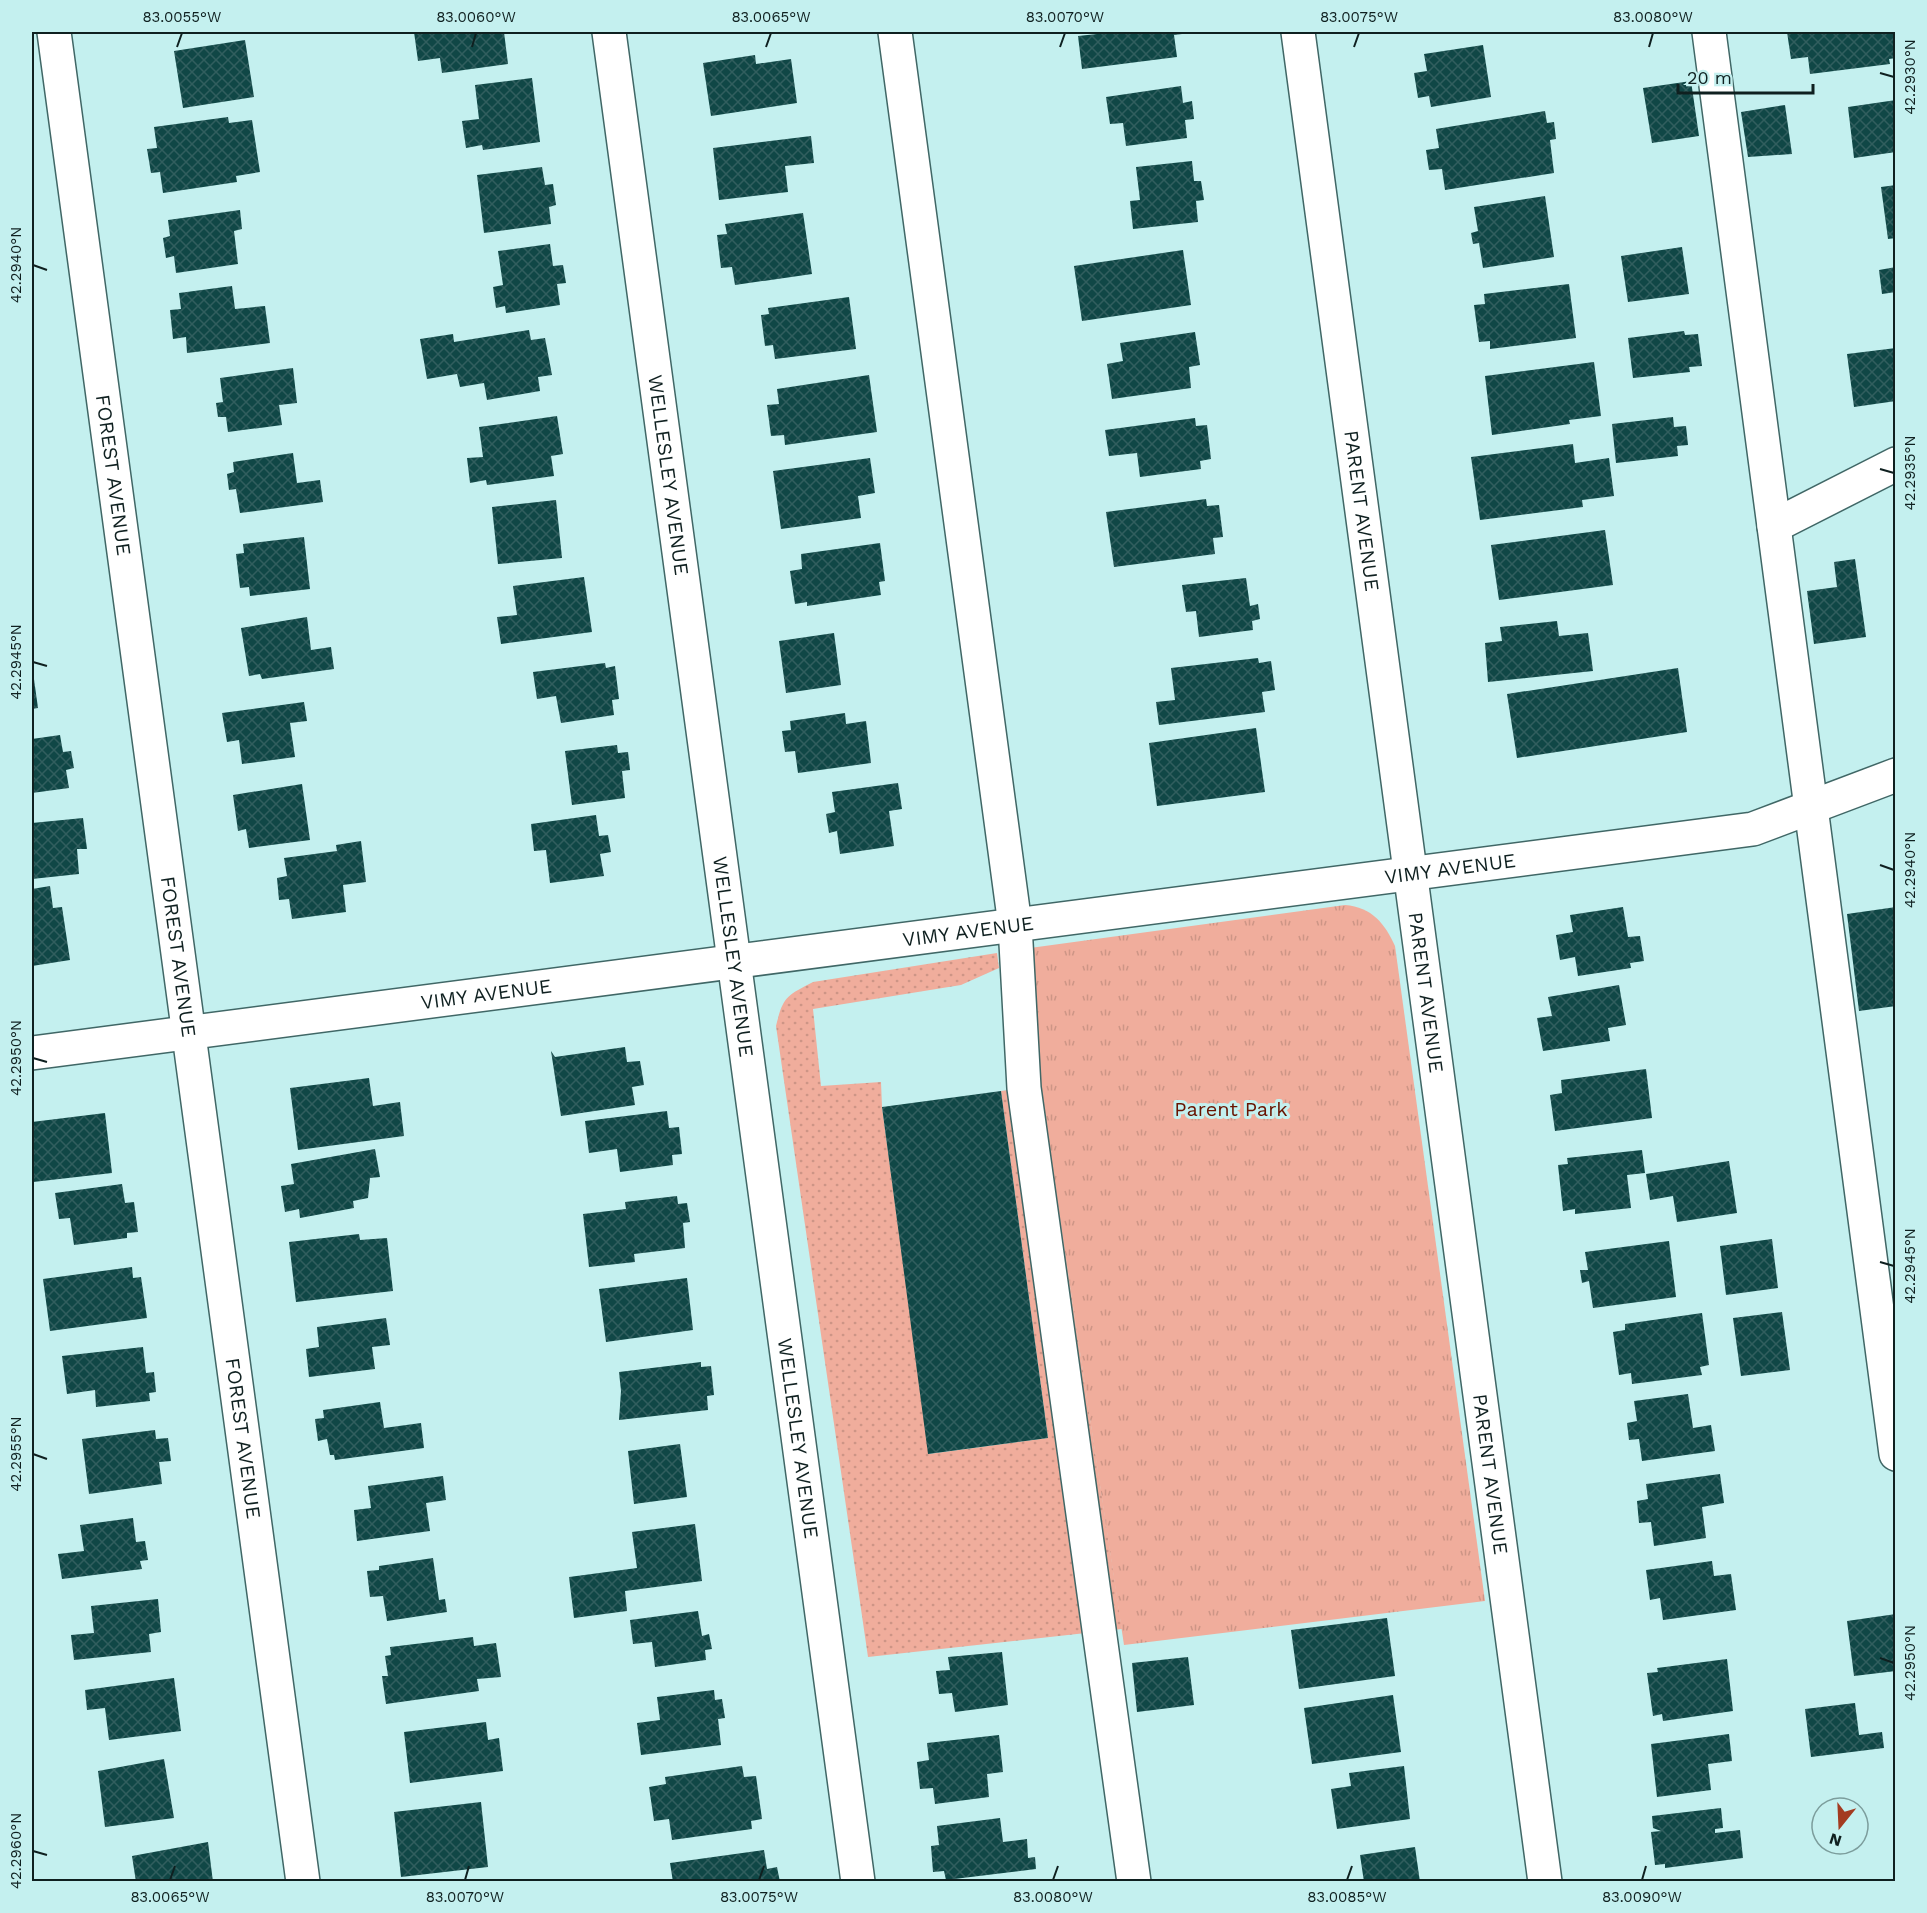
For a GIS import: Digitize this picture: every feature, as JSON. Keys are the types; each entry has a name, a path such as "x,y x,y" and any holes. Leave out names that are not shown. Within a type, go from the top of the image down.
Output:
{"street":[{"name":"FOREST AVENUE","path":"54,32 303,1881"},
{"name":"WELLESLEY AVENUE","path":"609,32 858,1881"},
{"path":"895,32 1015,925 1024,1088 1134,1881"},
{"name":"PARENT AVENUE","path":"1298,32 1545,1881"},
{"path":"1709,32 1896,1454"},
{"path":"1774,526 1896,464"},
{"name":"VIMY AVENUE","path":"32,1053 1753,829 1896,775"}],"green space":[{"name":"Parent Park","path":"1345,905 1370,913 1382,924 1395,946 1485,1601 1124,1645 1040,1086 1030,948"},
{"path":"997,953 999,968 961,985 813,1009 821,1086 881,1082 882,1107 929,1454 1048,1438 1001,1091 1040,1086 1122,1629 868,1657 776,1026 787,998 813,982"}],"building":[{"path":"414,32 504,32 508,64 442,73 440,58 418,61"},
{"path":"1116,32 1182,32 1182,34 1174,35 1177,57 1082,69 1078,36"},
{"path":"1787,32 1896,32 1896,58 1889,59 1890,64 1810,74 1808,57 1791,59"},
{"path":"245,40 254,97 183,108 174,51"},
{"path":"1483,45 1491,97 1431,107 1429,96 1418,98 1414,73 1427,71 1424,54"},
{"path":"755,55 756,64 791,59 797,103 711,116 703,63"},
{"path":"532,78 540,142 483,150 482,145 466,148 462,121 479,119 475,85"},
{"path":"1691,81 1699,136 1652,143 1643,88"},
{"path":"1181,86 1183,103 1192,101 1194,119 1185,120 1187,138 1126,146 1123,123 1110,124 1106,97"},
{"path":"1896,100 1896,152 1854,158 1848,107"},
{"path":"1785,105 1792,154 1748,157 1741,112"},
{"path":"1545,111 1547,123 1554,122 1556,139 1550,140 1554,173 1445,190 1442,169 1429,170 1426,150 1439,148 1436,129"},
{"path":"228,117 229,123 252,120 260,172 236,176 237,182 163,193 160,172 151,173 147,149 157,148 154,127"},
{"path":"811,136 814,163 785,166 788,192 719,200 713,148"},
{"path":"1192,161 1194,181 1201,181 1204,200 1196,201 1198,222 1133,229 1130,201 1140,200 1136,167"},
{"path":"542,167 545,185 553,184 556,205 549,207 551,224 484,233 477,175"},
{"path":"1896,185 1896,238 1888,239 1881,187"},
{"path":"1545,196 1554,257 1483,268 1479,243 1473,244 1471,233 1478,231 1474,207"},
{"path":"240,210 242,229 234,231 238,264 176,273 174,256 166,258 163,238 170,236 168,220"},
{"path":"803,213 812,274 735,285 732,267 721,268 717,235 727,234 725,224"},
{"path":"550,244 553,266 563,265 566,283 557,284 560,305 506,313 505,306 496,308 493,287 503,285 498,251"},
{"path":"1682,247 1689,294 1628,302 1621,256"},
{"path":"1183,250 1191,305 1082,321 1074,266"},
{"path":"1896,267 1896,292 1882,294 1879,270"},
{"path":"1569,284 1576,338 1490,349 1490,341 1479,342 1474,305 1485,304 1484,294"},
{"path":"232,286 235,309 265,306 270,343 187,353 186,337 173,339 170,310 181,309 179,293"},
{"path":"849,297 856,349 775,359 773,345 765,346 761,315 769,314 768,308"},
{"path":"529,330 531,340 545,338 552,375 538,377 540,391 487,400 484,383 460,387 457,374 427,379 420,339 453,334 454,342"},
{"path":"1684,331 1685,335 1698,334 1702,366 1689,367 1690,372 1633,378 1628,338"},
{"path":"1195,332 1200,365 1189,367 1191,388 1112,399 1107,364 1123,361 1120,343"},
{"path":"1896,348 1896,401 1854,407 1847,354"},
{"path":"1594,362 1601,416 1569,420 1570,424 1492,435 1485,376"},
{"path":"293,368 297,403 279,405 282,425 228,432 226,417 218,417 216,403 223,402 220,378"},
{"path":"869,375 877,432 785,445 784,435 771,436 767,405 779,404 777,389"},
{"path":"557,416 563,454 551,456 554,476 487,485 486,480 470,483 467,458 483,457 479,427"},
{"path":"1673,417 1674,427 1686,426 1688,445 1677,446 1678,456 1616,463 1612,424"},
{"path":"1195,418 1196,426 1207,425 1211,459 1200,461 1201,469 1140,477 1137,453 1109,456 1105,430"},
{"path":"1573,444 1575,463 1609,458 1614,496 1582,500 1583,507 1480,520 1471,457"},
{"path":"293,453 297,483 320,480 323,502 240,513 236,489 229,490 227,474 234,472 233,462"},
{"path":"870,458 875,493 858,496 861,518 781,529 773,471"},
{"path":"1206,499 1207,506 1219,505 1223,537 1213,538 1215,554 1114,567 1106,512"},
{"path":"556,500 562,558 498,564 492,507"},
{"path":"1605,530 1613,585 1499,600 1491,545"},
{"path":"304,537 310,589 250,596 249,587 240,588 236,554 244,553 243,544"},
{"path":"880,543 885,581 879,582 881,595 807,606 807,602 795,604 790,571 802,569 801,554"},
{"path":"1855,559 1866,637 1814,644 1807,591 1837,587 1834,562"},
{"path":"584,577 592,632 501,644 497,617 517,615 513,586"},
{"path":"1246,578 1250,606 1258,604 1260,619 1252,621 1253,630 1199,637 1196,611 1186,612 1182,585"},
{"path":"307,617 311,650 331,647 334,669 262,679 260,674 249,676 241,628"},
{"path":"1557,621 1559,636 1588,633 1593,671 1488,682 1485,643 1502,641 1500,627"},
{"path":"834,633 841,685 786,693 779,641"},
{"path":"1258,658 1259,663 1271,661 1275,690 1262,692 1265,712 1159,725 1156,702 1175,700 1171,668"},
{"path":"605,663 606,668 615,666 619,699 612,700 614,715 561,723 556,696 537,699 533,672"},
{"path":"1678,668 1687,732 1517,758 1507,694"},
{"path":"32,672 38,708 32,709"},
{"path":"304,702 307,721 290,723 295,757 242,764 239,740 227,742 222,713"},
{"path":"845,713 846,724 866,721 871,763 798,773 795,751 785,752 782,731 791,730 790,721"},
{"path":"1256,728 1265,792 1157,806 1149,743"},
{"path":"60,735 63,752 71,751 74,768 66,770 69,788 32,793 32,739"},
{"path":"617,745 618,753 628,752 630,770 622,771 625,798 572,805 565,751"},
{"path":"898,783 902,809 889,811 894,846 840,854 837,831 829,833 826,814 835,812 832,792"},
{"path":"302,784 310,840 249,848 246,829 238,831 233,795"},
{"path":"596,815 599,836 608,835 611,852 600,854 604,876 550,883 546,850 534,851 531,824"},
{"path":"83,818 87,849 77,849 79,874 32,879 32,823"},
{"path":"361,841 366,882 343,885 346,912 292,919 289,899 279,900 277,878 287,876 284,858 337,851 336,845"},
{"path":"50,886 53,908 62,907 70,960 32,966 32,889"},
{"path":"1623,907 1628,937 1640,936 1644,961 1630,963 1631,968 1578,976 1575,957 1560,960 1556,935 1573,932 1570,915"},
{"path":"1896,907 1896,1006 1859,1011 1847,914"},
{"path":"1619,985 1626,1025 1608,1028 1610,1041 1543,1051 1537,1018 1552,1016 1548,997"},
{"path":"625,1047 627,1062 640,1061 644,1085 632,1087 635,1105 561,1116 551,1051 555,1057"},
{"path":"1646,1069 1652,1118 1555,1131 1550,1095 1562,1093 1561,1080"},
{"path":"369,1078 373,1106 400,1102 404,1136 298,1150 290,1088"},
{"path":"1001,1091 1048,1438 928,1454 882,1107"},
{"path":"667,1111 669,1128 679,1127 682,1154 672,1155 673,1165 620,1172 617,1149 589,1153 585,1121"},
{"path":"105,1113 112,1173 33,1182 32,1122"},
{"path":"375,1149 380,1177 370,1178 368,1198 353,1201 354,1208 300,1218 299,1209 285,1212 281,1186 294,1184 291,1164"},
{"path":"1642,1150 1645,1173 1627,1175 1631,1208 1575,1214 1575,1209 1563,1211 1558,1165 1568,1164 1567,1158"},
{"path":"1729,1161 1737,1213 1677,1222 1673,1196 1650,1200 1646,1174"},
{"path":"122,1184 125,1203 134,1202 138,1232 127,1233 127,1238 74,1245 70,1218 59,1219 55,1193"},
{"path":"677,1196 678,1204 687,1203 690,1222 683,1223 685,1248 634,1254 635,1262 589,1267 583,1214 626,1209 625,1202"},
{"path":"359,1234 360,1240 387,1238 393,1291 296,1302 289,1242"},
{"path":"1772,1239 1778,1288 1726,1295 1720,1246"},
{"path":"1669,1241 1676,1297 1593,1308 1589,1281 1582,1283 1580,1270 1588,1270 1585,1252"},
{"path":"132,1267 133,1278 141,1277 147,1318 50,1331 43,1279"},
{"path":"687,1278 693,1330 606,1342 599,1289"},
{"path":"1782,1312 1790,1370 1741,1376 1733,1318"},
{"path":"1702,1313 1709,1365 1700,1367 1702,1375 1632,1384 1631,1373 1619,1375 1613,1332 1625,1330 1625,1324"},
{"path":"386,1318 390,1345 372,1347 375,1369 309,1377 306,1349 319,1347 317,1327"},
{"path":"143,1347 146,1373 154,1372 156,1392 149,1393 150,1401 96,1407 95,1390 67,1394 62,1356"},
{"path":"701,1362 701,1367 711,1366 714,1395 707,1396 708,1410 619,1420 621,1391 619,1372"},
{"path":"1688,1394 1693,1428 1711,1425 1715,1451 1642,1461 1639,1439 1629,1440 1627,1423 1637,1421 1634,1401"},
{"path":"380,1402 384,1428 421,1423 424,1448 335,1460 334,1455 330,1455 327,1439 318,1441 315,1419 324,1418 323,1410"},
{"path":"155,1430 156,1439 168,1438 171,1461 159,1462 162,1484 89,1494 82,1439"},
{"path":"680,1444 687,1497 634,1504 628,1451"},
{"path":"1720,1474 1724,1503 1702,1507 1706,1538 1654,1546 1651,1522 1639,1523 1637,1501 1648,1499 1646,1484"},
{"path":"443,1476 446,1500 426,1503 430,1531 357,1541 354,1510 371,1508 368,1486"},
{"path":"133,1518 136,1542 145,1541 148,1560 140,1561 142,1569 62,1579 58,1554 84,1551 80,1525"},
{"path":"695,1524 702,1581 625,1591 627,1611 574,1618 569,1577 637,1568 632,1532"},
{"path":"433,1558 439,1600 445,1599 447,1612 387,1621 383,1596 370,1597 367,1571 379,1570 379,1566"},
{"path":"1712,1561 1714,1576 1731,1574 1736,1610 1663,1620 1660,1598 1650,1600 1646,1570"},
{"path":"158,1599 161,1632 149,1634 151,1652 74,1660 71,1635 94,1633 91,1606"},
{"path":"698,1611 702,1636 709,1634 712,1649 705,1650 706,1660 655,1667 652,1642 633,1644 630,1620"},
{"path":"1896,1614 1896,1671 1854,1676 1847,1621"},
{"path":"1387,1618 1395,1676 1299,1689 1291,1630"},
{"path":"473,1637 474,1646 496,1643 501,1677 477,1679 479,1691 386,1704 382,1676 388,1676 385,1656 391,1655 390,1647"},
{"path":"1002,1652 1008,1705 955,1712 952,1693 939,1694 936,1671 950,1670 948,1657"},
{"path":"1188,1657 1194,1705 1137,1712 1132,1663"},
{"path":"1727,1659 1733,1711 1663,1721 1662,1714 1653,1716 1647,1673 1658,1672 1657,1668"},
{"path":"174,1678 181,1731 109,1740 105,1708 87,1710 85,1690"},
{"path":"714,1690 715,1700 722,1699 725,1718 718,1719 721,1745 641,1755 637,1723 660,1720 657,1697"},
{"path":"1393,1695 1401,1752 1312,1764 1304,1708"},
{"path":"1855,1703 1859,1735 1882,1732 1884,1748 1811,1757 1805,1709"},
{"path":"486,1722 488,1740 499,1738 503,1771 410,1783 404,1732"},
{"path":"1729,1734 1732,1761 1708,1764 1711,1790 1657,1797 1651,1744"},
{"path":"999,1735 1003,1772 987,1774 989,1797 935,1804 933,1788 920,1789 917,1762 929,1760 927,1743"},
{"path":"164,1759 174,1818 105,1827 98,1771"},
{"path":"742,1766 744,1777 756,1776 762,1819 751,1821 752,1829 672,1840 669,1819 654,1821 649,1787 666,1784 665,1777"},
{"path":"1404,1766 1410,1819 1337,1829 1331,1789 1351,1786 1349,1773"},
{"path":"481,1802 488,1867 401,1877 394,1812"},
{"path":"1721,1808 1723,1828 1715,1829 1715,1833 1740,1830 1743,1858 1665,1868 1665,1864 1655,1865 1651,1832 1661,1831 1653,1828 1652,1816"},
{"path":"1000,1818 1003,1842 1027,1839 1028,1858 1035,1857 1036,1869 946,1880 944,1871 933,1872 931,1846 939,1845 937,1826"},
{"path":"208,1842 213,1882 136,1882 132,1856"},
{"path":"1415,1847 1420,1882 1364,1882 1360,1855"},
{"path":"764,1850 767,1869 777,1867 780,1882 673,1882 670,1863"}]}
